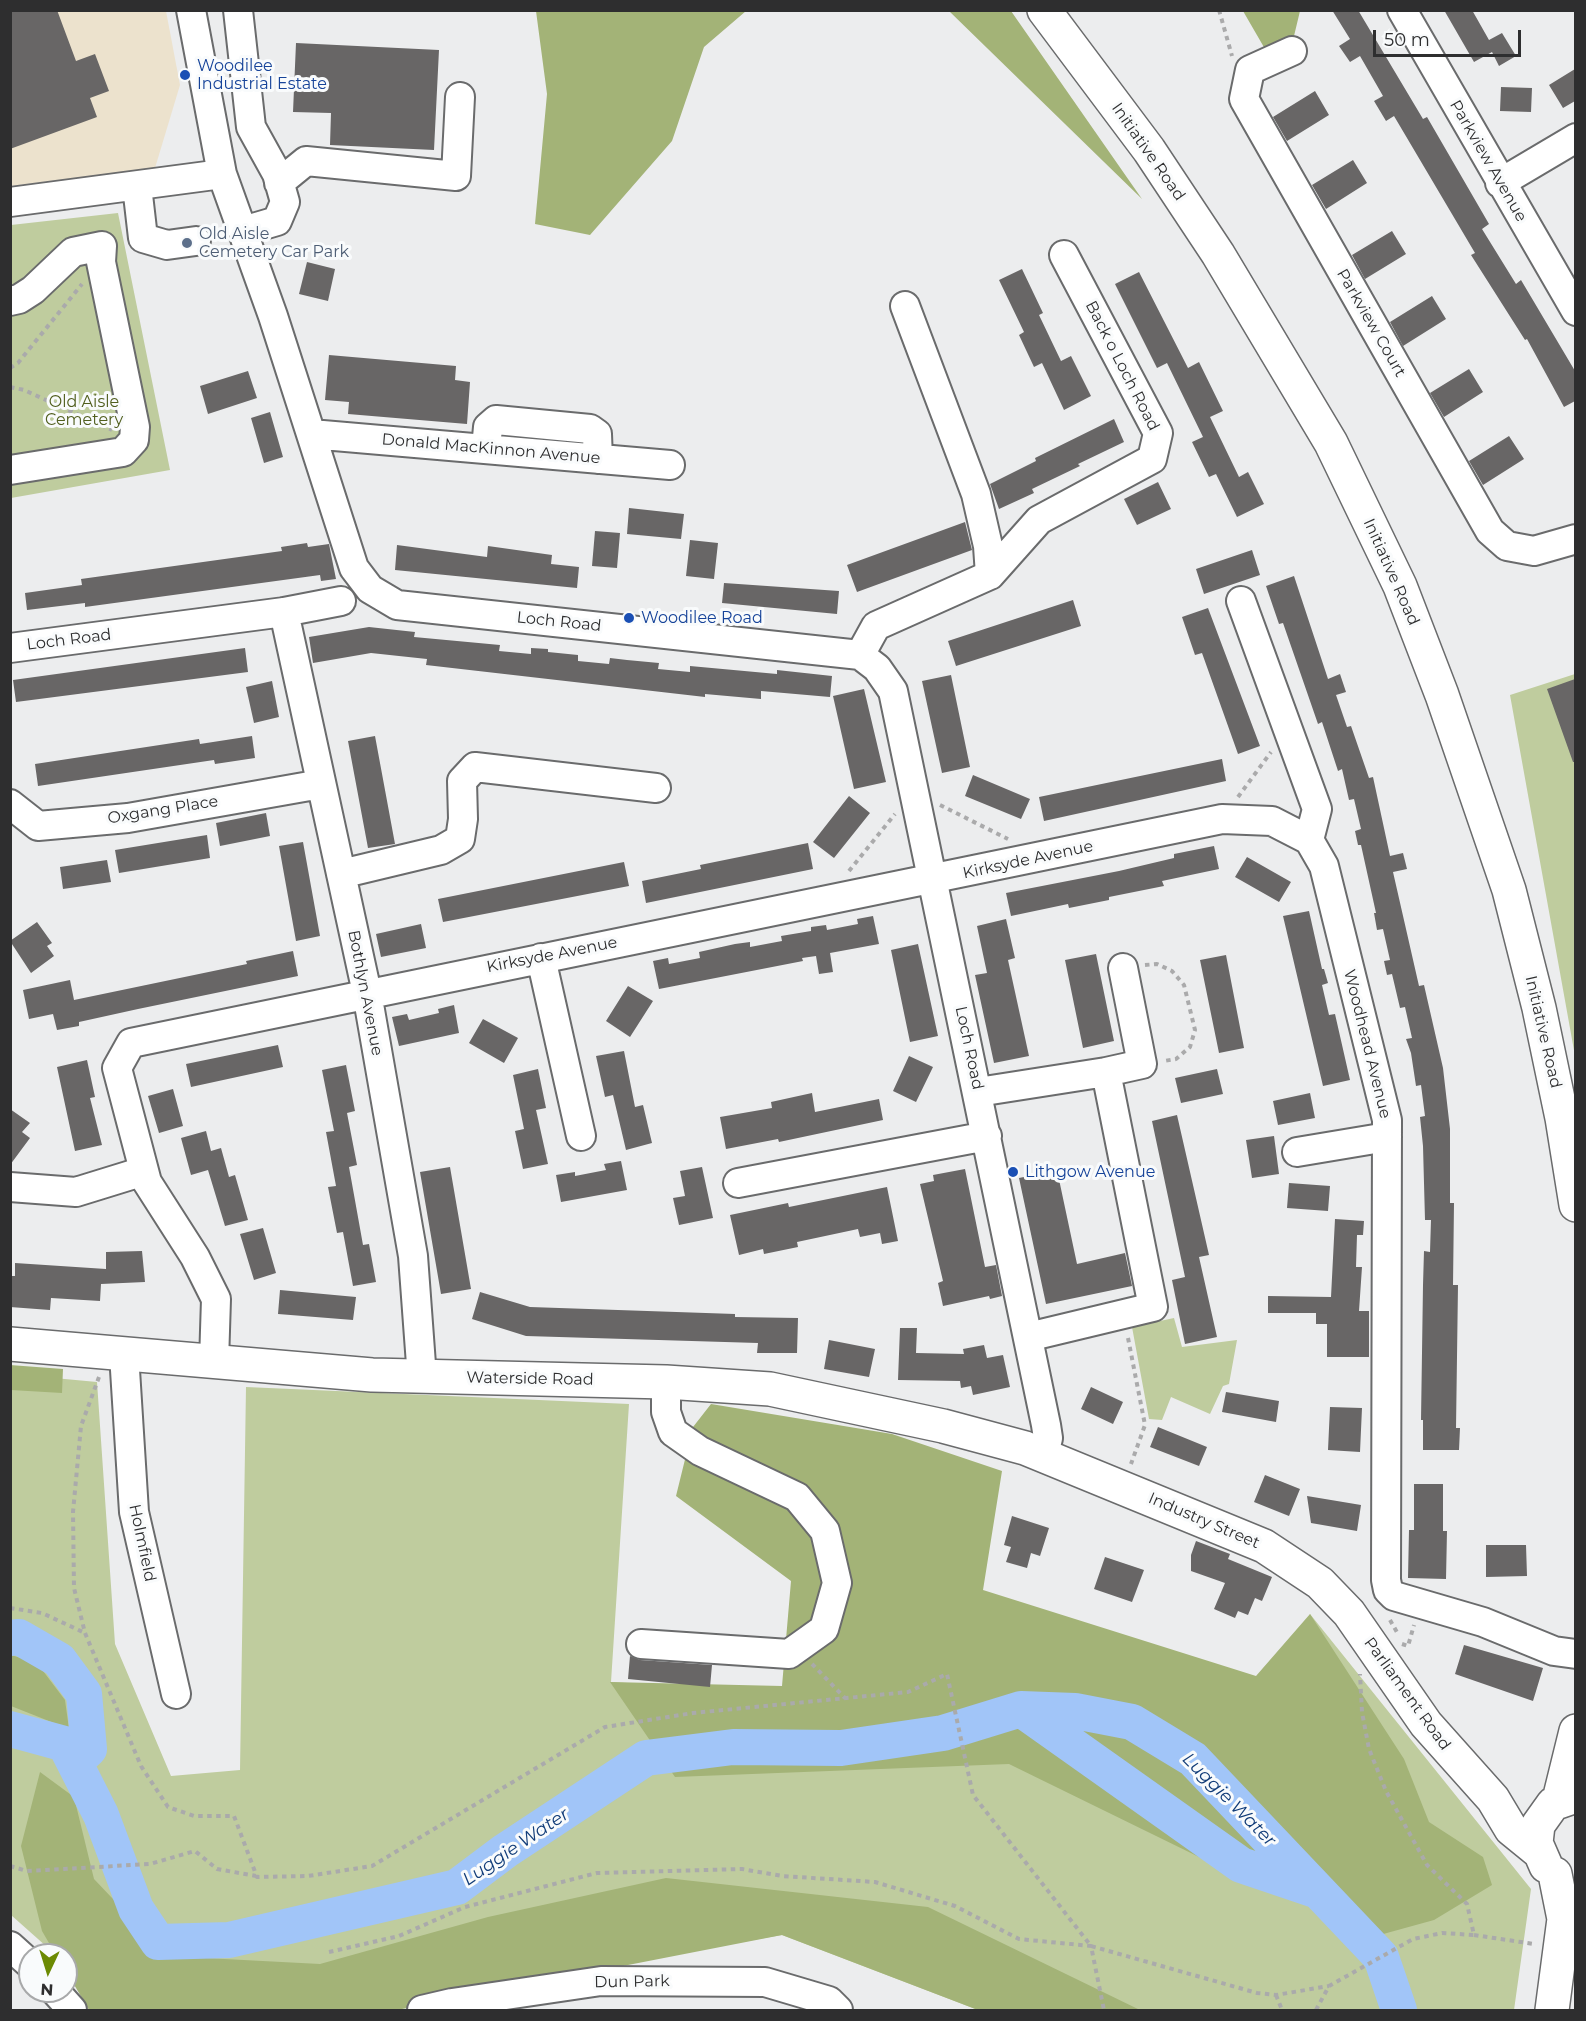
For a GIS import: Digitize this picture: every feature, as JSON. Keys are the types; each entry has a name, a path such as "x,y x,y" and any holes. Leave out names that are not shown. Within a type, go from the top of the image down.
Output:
{"main road":[{"name":"Initiative Road","path":"1044,10 1149,150 1230,273 1331,443 1400,586 1442,695 1509,890 1562,1118 1575,1205"},
{"name":"Waterside Road","path":"10,1344 422,1378 666,1382 794,1392 943,1426 1044,1455"},
{"name":"Industry Street","path":"1044,1455 1122,1486 1283,1556 1320,1582 1349,1613"},
{"name":"Parliament Road","path":"1349,1613 1426,1724 1493,1799 1511,1829 1556,1869"},
{"path":"1552,2010 1570,1910 1538,1825 1562,1800 1575,1731"},
{"path":"1493,1799 1562,1800"}],"street":[{"path":"191,10 222,174 311,434"},
{"path":"238,10 251,127 279,183 285,202 277,221 243,231"},
{"name":"Parkview Avenue","path":"1402,10 1575,311"},
{"name":"Parkview Court","path":"1292,51 1250,70 1244,99 1490,531 1508,546 1534,551 1575,539"},
{"path":"279,183 306,161 456,176 460,97"},
{"path":"1500,183 1575,138"},
{"path":"10,202 222,174"},
{"path":"137,186 143,238"},
{"path":"10,301 19,299 33,290 74,252 102,254 143,238 167,245 196,241"},
{"path":"10,470 123,452 134,440 135,427 102,254"},
{"name":"Back o Loch Road","path":"990,575 1039,520 1152,459 1158,433 1065,255"},
{"path":"860,655 876,626 990,575 988,546 976,494 905,306"},
{"name":"Donald MacKinnon Avenue","path":"311,434 670,465"},
{"name":"Loch Road","path":"311,434 354,568 370,589 397,605 860,655 877,668 892,691 978,1092 1048,1437 1044,1455"},
{"name":"Loch Road","path":"10,648 284,612 341,601"},
{"path":"1241,601 1317,809 1309,840"},
{"name":"Bothlyn Avenue","path":"284,612 367,993 412,1256 422,1378"},
{"path":"341,874 441,850 460,839 463,819 462,781 476,767 656,788"},
{"name":"Oxgang Place","path":"10,804 38,826 128,818 321,784"},
{"name":"Kirksyde Avenue","path":"214,1362 217,1312 213,1291 147,1182 117,1068 131,1043 367,993 932,881 1222,819 1272,821 1309,840"},
{"name":"Woodhead Avenue","path":"1309,840 1324,866 1387,1120 1386,1580 1389,1590 1394,1596 1483,1622 1565,1652"},
{"path":"542,958 581,1136"},
{"path":"978,1092 1106,1072 1142,1064 1123,968"},
{"path":"1028,1337 1153,1307 1106,1072"},
{"path":"738,1183 987,1136"},
{"path":"1297,1152 1387,1137"},
{"path":"10,1187 76,1192 144,1171"},
{"name":"Holmfield","path":"116,1353 134,1512 176,1694"},
{"path":"641,1644 789,1654 824,1629 837,1583 825,1531 797,1497 700,1451 673,1432 666,1412 666,1382"},
{"name":"Dun Park","path":"422,2010 452,2003 601,1981 765,1982 829,2001 838,2010"}],"path":[{"path":"10,368 18,363 102,254"},
{"path":"10,387 24,390 134,440"},
{"path":"1222,819 1287,728"},
{"path":"1123,968 1157,964 1172,971 1184,985 1195,1030 1190,1047 1176,1059 1142,1064"},
{"path":"1122,1313 1145,1425 1122,1486"},
{"path":"116,1353 81,1426 72,1512 74,1588 85,1633 141,1767 168,1807 194,1816 234,1816 257,1877"},
{"path":"10,1608 42,1612 85,1633"},
{"path":"809,1661 845,1698"},
{"path":"1360,1672 1362,1712 1369,1749 1386,1791 1427,1865 1467,1904 1474,1935"},
{"path":"10,1866 27,1871 150,1864 195,1851 217,1869 257,1877 308,1876 372,1866 605,1727 693,1713 908,1692 947,1674 973,1795 1091,1946 1104,2010"},
{"path":"329,1953 399,1936 465,1907 588,1875 742,1869 782,1876 875,1882 955,1906 1019,1939 1091,1946 1257,1994 1276,1995 1329,1986 1413,1940 1442,1933 1474,1935 1534,1944"},
{"path":"1316,2010 1329,1986"},
{"path":"1276,1995 1282,2010"}],"shaded area":[{"name":"Woodilee Industrial Estate","path":"10,11 166,11 180,85 155,168 11,186"}],"green space":[{"path":"536,11 746,11 704,47 672,141 590,235 535,224 547,94"},
{"path":"949,11 1011,11 1142,199"},
{"path":"1243,11 1300,11 1294,36 1265,49"},
{"name":"Old Aisle Cemetery","path":"118,213 170,470 11,498 11,225"},
{"path":"1575,674 1575,1056 1510,695"},
{"path":"1174,1318 1182,1347 1237,1340 1229,1384 1223,1386 1210,1414 1171,1397 1162,1420 1149,1419 1132,1327"},
{"path":"10,1365 63,1369 62,1393 11,1390"},
{"path":"11,1374 97,1382 115,1644 171,1776 240,1770 246,1387 629,1404 611,1682 1046,1709 1266,1800 1310,1614 1531,1889 1514,2010 978,2010 782,1935 347,2010 78,1959 78,1943 42,1943 11,1915"},
{"path":"711,1404 892,1434 1002,1471 983,1590 1256,1676 1310,1614 1404,1759 1429,1822 1483,1857 1492,1885 1434,1920 1376,1936 1199,1857 1009,1764 675,1777 610,1682 782,1686 791,1581 676,1496 693,1427"},
{"path":"11,1655 37,1663 65,1700 69,1729 11,1706"},
{"path":"40,1772 74,1797 94,1879 167,1956 320,1964 488,1917 666,1878 928,1907 1140,2010 978,2010 782,1935 397,2010 89,2010 78,1991 78,1943 49,1943 42,1931 21,1846"}],"building":[{"path":"10,10 57,10 76,61 95,54 109,91 90,98 97,117 10,149"},
{"path":"1332,10 1358,10 1423,119 1427,117 1489,224 1482,229 1516,284 1521,280 1575,371 1575,401 1564,407 1527,339 1525,340 1471,255 1475,253 1394,116 1386,121 1374,101 1383,96 1360,56 1350,62 1339,46 1350,39"},
{"path":"1444,10 1472,10 1489,40 1502,33 1516,56 1499,66 1492,52 1474,62"},
{"path":"296,43 439,50 434,150 330,145 331,113 293,112"},
{"path":"1575,69 1575,101 1563,108 1549,85"},
{"path":"1501,87 1532,88 1531,112 1500,111"},
{"path":"1315,91 1329,115 1287,141 1273,117"},
{"path":"1353,160 1367,183 1326,209 1312,185"},
{"path":"1392,231 1406,254 1365,279 1352,255"},
{"path":"307,262 335,269 328,301 299,294"},
{"path":"1022,269 1043,313 1039,315 1061,361 1071,356 1091,396 1064,410 1042,363 1034,367 1019,335 1024,332 999,280"},
{"path":"1139,272 1188,368 1199,362 1223,411 1210,417 1239,477 1248,472 1264,504 1237,517 1216,474 1209,477 1192,442 1203,437 1167,363 1157,368 1115,284"},
{"path":"1432,296 1446,319 1403,346 1390,322"},
{"path":"329,355 456,366 455,380 470,382 467,424 348,414 349,402 325,400"},
{"path":"1469,369 1483,392 1444,417 1430,393"},
{"path":"248,371 257,398 208,414 200,386"},
{"path":"270,412 283,457 264,463 251,418"},
{"path":"1114,419 1124,442 1032,489 1034,493 999,509 990,484 1036,461 1035,458"},
{"path":"1509,436 1524,459 1483,485 1469,461"},
{"path":"1158,482 1171,509 1137,525 1124,499"},
{"path":"629,508 684,514 681,539 627,534"},
{"path":"965,522 972,550 857,592 847,565"},
{"path":"595,531 620,533 617,568 592,566"},
{"path":"690,540 718,543 714,579 686,576"},
{"path":"307,543 308,547 329,544 336,579 321,581 320,575 85,607 85,603 27,610 25,593 82,585 81,579 282,551 281,547"},
{"path":"397,545 487,557 488,546 552,555 551,564 579,567 577,588 395,570"},
{"path":"1252,550 1260,575 1204,594 1196,569"},
{"path":"1294,576 1328,679 1340,674 1346,692 1336,695 1347,727 1351,726 1369,778 1373,777 1390,856 1403,853 1407,869 1393,872 1419,986 1424,985 1443,1068 1450,1129 1450,1203 1454,1203 1453,1285 1458,1285 1456,1428 1460,1428 1459,1450 1423,1450 1423,1420 1421,1420 1424,1251 1430,1252 1431,1220 1425,1220 1420,1117 1425,1116 1421,1085 1416,1086 1411,1053 1406,1039 1412,1038 1405,1007 1400,1008 1392,974 1387,975 1384,961 1390,960 1383,929 1377,930 1374,913 1376,913 1361,845 1358,845 1355,831 1361,829 1354,799 1349,800 1342,769 1338,771 1322,722 1318,724 1283,623 1279,624 1266,586"},
{"path":"724,583 839,591 837,614 722,603"},
{"path":"1073,600 1081,626 956,666 948,641"},
{"path":"1208,608 1260,746 1238,754 1202,653 1195,655 1182,617"},
{"path":"369,627 415,632 414,637 500,645 499,651 531,654 531,648 548,649 548,652 578,655 578,661 609,664 610,658 659,663 658,669 690,672 690,666 777,674 777,670 832,676 830,697 761,691 761,699 705,694 705,697 426,665 427,659 371,653 313,663 309,637"},
{"path":"245,648 248,672 16,702 13,680"},
{"path":"951,675 970,767 942,773 922,681"},
{"path":"1575,679 1575,762 1573,762 1547,689"},
{"path":"272,681 279,717 254,723 246,687"},
{"path":"864,689 886,782 854,789 833,696"},
{"path":"252,736 255,758 215,764 214,760 38,786 35,764 199,739 200,744"},
{"path":"375,736 395,844 368,848 348,741"},
{"path":"1222,759 1226,781 1044,821 1039,797"},
{"path":"973,775 1030,799 1021,819 965,796"},
{"path":"849,796 870,813 834,858 813,842"},
{"path":"266,813 270,836 220,846 216,823"},
{"path":"207,835 210,858 119,873 115,850"},
{"path":"303,842 320,936 296,941 279,846"},
{"path":"808,843 813,869 646,903 642,881 701,869 700,865"},
{"path":"1214,846 1219,869 1162,881 1164,886 1109,897 1109,900 1069,908 1068,904 1011,916 1006,893 1119,871 1174,858 1174,854"},
{"path":"1247,857 1291,882 1279,902 1235,877"},
{"path":"107,860 111,882 63,889 60,867"},
{"path":"624,862 629,886 443,922 438,899"},
{"path":"1309,911 1322,969 1324,969 1328,983 1322,985 1329,1015 1335,1014 1350,1080 1323,1086 1283,916"},
{"path":"873,916 879,944 830,953 833,972 819,974 816,956 802,958 803,961 659,989 653,961 668,958 669,964 700,958 699,952 750,942 750,947 782,941 781,936 811,931 811,927 826,925 827,930 858,924 857,919"},
{"path":"1006,919 1015,958 1008,960 1029,1056 994,1063 975,975 987,973 977,926"},
{"path":"37,922 52,943 47,946 54,956 31,973 10,941"},
{"path":"421,924 426,948 381,957 376,934"},
{"path":"918,944 938,1036 910,1042 891,950"},
{"path":"293,951 298,976 79,1022 79,1026 57,1030 53,1014 29,1019 23,990 70,980 74,1000 247,964 246,961"},
{"path":"1096,954 1114,1041 1083,1048 1065,960"},
{"path":"1226,955 1244,1048 1219,1053 1200,960"},
{"path":"628,986 653,1001 630,1037 606,1021"},
{"path":"454,1005 459,1033 399,1046 392,1017 407,1014 409,1020 439,1013 438,1009"},
{"path":"483,1019 518,1038 504,1063 469,1043"},
{"path":"278,1045 283,1067 191,1087 186,1064"},
{"path":"624,1051 635,1107 643,1105 652,1143 626,1150 613,1095 605,1097 596,1056"},
{"path":"909,1056 933,1067 916,1102 893,1091"},
{"path":"87,1060 95,1097 90,1098 102,1145 75,1151 57,1067"},
{"path":"346,1065 355,1111 347,1113 357,1165 349,1167 363,1245 369,1244 376,1282 353,1286 343,1232 337,1233 328,1187 336,1186 326,1132 334,1131 322,1070"},
{"path":"538,1069 546,1108 536,1110 548,1164 523,1169 515,1131 524,1129 513,1075"},
{"path":"1217,1069 1223,1094 1181,1103 1175,1078"},
{"path":"173,1089 183,1126 159,1133 148,1096"},
{"path":"812,1093 815,1112 879,1099 883,1120 779,1142 778,1139 726,1149 720,1117 772,1108 771,1102"},
{"path":"1310,1093 1315,1118 1278,1125 1273,1101"},
{"path":"10,1109 30,1123 22,1132 30,1138 10,1165"},
{"path":"1177,1115 1209,1255 1199,1257 1217,1337 1185,1344 1172,1280 1185,1277 1152,1121"},
{"path":"206,1131 211,1151 221,1148 229,1177 235,1175 248,1220 225,1226 208,1170 191,1175 181,1138"},
{"path":"1274,1136 1279,1174 1252,1178 1246,1140"},
{"path":"621,1161 627,1190 561,1202 556,1175 575,1172 575,1176 606,1170 604,1164"},
{"path":"450,1167 471,1289 441,1294 420,1172"},
{"path":"702,1167 713,1218 679,1225 673,1198 685,1196 680,1171"},
{"path":"965,1169 985,1267 996,1265 1002,1296 990,1299 989,1296 943,1306 938,1283 943,1281 920,1184 934,1181 933,1175"},
{"path":"1057,1170 1077,1264 1125,1253 1132,1286 1046,1304 1019,1178"},
{"path":"1289,1183 1330,1186 1328,1211 1287,1208"},
{"path":"887,1187 898,1241 882,1244 880,1233 860,1237 858,1229 797,1242 798,1247 764,1254 763,1249 739,1255 730,1215 788,1203 789,1207"},
{"path":"1335,1219 1364,1221 1363,1235 1357,1235 1356,1267 1362,1267 1359,1311 1369,1311 1369,1357 1327,1357 1327,1324 1316,1324 1316,1313 1268,1313 1268,1296 1331,1297"},
{"path":"263,1228 276,1273 254,1280 240,1234"},
{"path":"142,1251 145,1282 101,1284 100,1301 51,1298 50,1310 10,1307 10,1276 15,1276 15,1263 106,1269 106,1252"},
{"path":"280,1290 356,1297 353,1320 278,1314"},
{"path":"480,1292 530,1307 798,1318 797,1353 757,1353 758,1343 526,1336 472,1319"},
{"path":"900,1328 917,1328 916,1353 964,1354 963,1349 984,1345 987,1358 1003,1355 1010,1387 973,1395 971,1386 961,1388 960,1381 898,1380"},
{"path":"829,1340 875,1349 869,1377 824,1369"},
{"path":"1091,1387 1123,1402 1113,1424 1081,1409"},
{"path":"1226,1392 1279,1401 1276,1422 1222,1412"},
{"path":"1330,1407 1362,1408 1360,1452 1328,1450"},
{"path":"1158,1427 1207,1447 1199,1466 1150,1447"},
{"path":"1265,1475 1300,1489 1289,1516 1254,1502"},
{"path":"1414,1484 1443,1484 1443,1531 1447,1531 1446,1579 1408,1578 1409,1530 1414,1530"},
{"path":"1307,1496 1361,1505 1357,1531 1311,1523"},
{"path":"1012,1516 1049,1528 1040,1556 1031,1553 1027,1568 1006,1562 1011,1547 1004,1545"},
{"path":"1196,1541 1230,1554 1228,1559 1272,1577 1262,1601 1255,1598 1248,1615 1238,1611 1235,1618 1214,1609 1225,1583 1191,1571 1191,1555"},
{"path":"1486,1545 1526,1545 1527,1576 1486,1577"},
{"path":"1105,1557 1144,1570 1132,1602 1094,1589"},
{"path":"1464,1645 1543,1668 1533,1701 1455,1674"},
{"path":"630,1656 640,1660 712,1665 710,1687 628,1679"}],"waterway":[{"name":"Luggie Water","path":"10,1638 19,1637 59,1660 84,1694 89,1749 75,1762"},
{"name":"Luggie Water","path":"1021,1709 1241,1865 1315,1890"},
{"name":"Luggie Water","path":"10,1729 65,1744 101,1815 136,1909 158,1942 229,1940 457,1887 505,1851 646,1758 733,1747 841,1748 943,1733 1021,1709 1075,1711 1132,1722 1193,1759 1381,1957 1399,2010"}],"place":[{"name":"Woodilee Industrial Estate","path":"185,75"},
{"name":"Old Aisle Cemetery Car Park","path":"187,243"},
{"name":"Woodilee Road","path":"629,618"},
{"name":"Lithgow Avenue","path":"1013,1172"}]}
